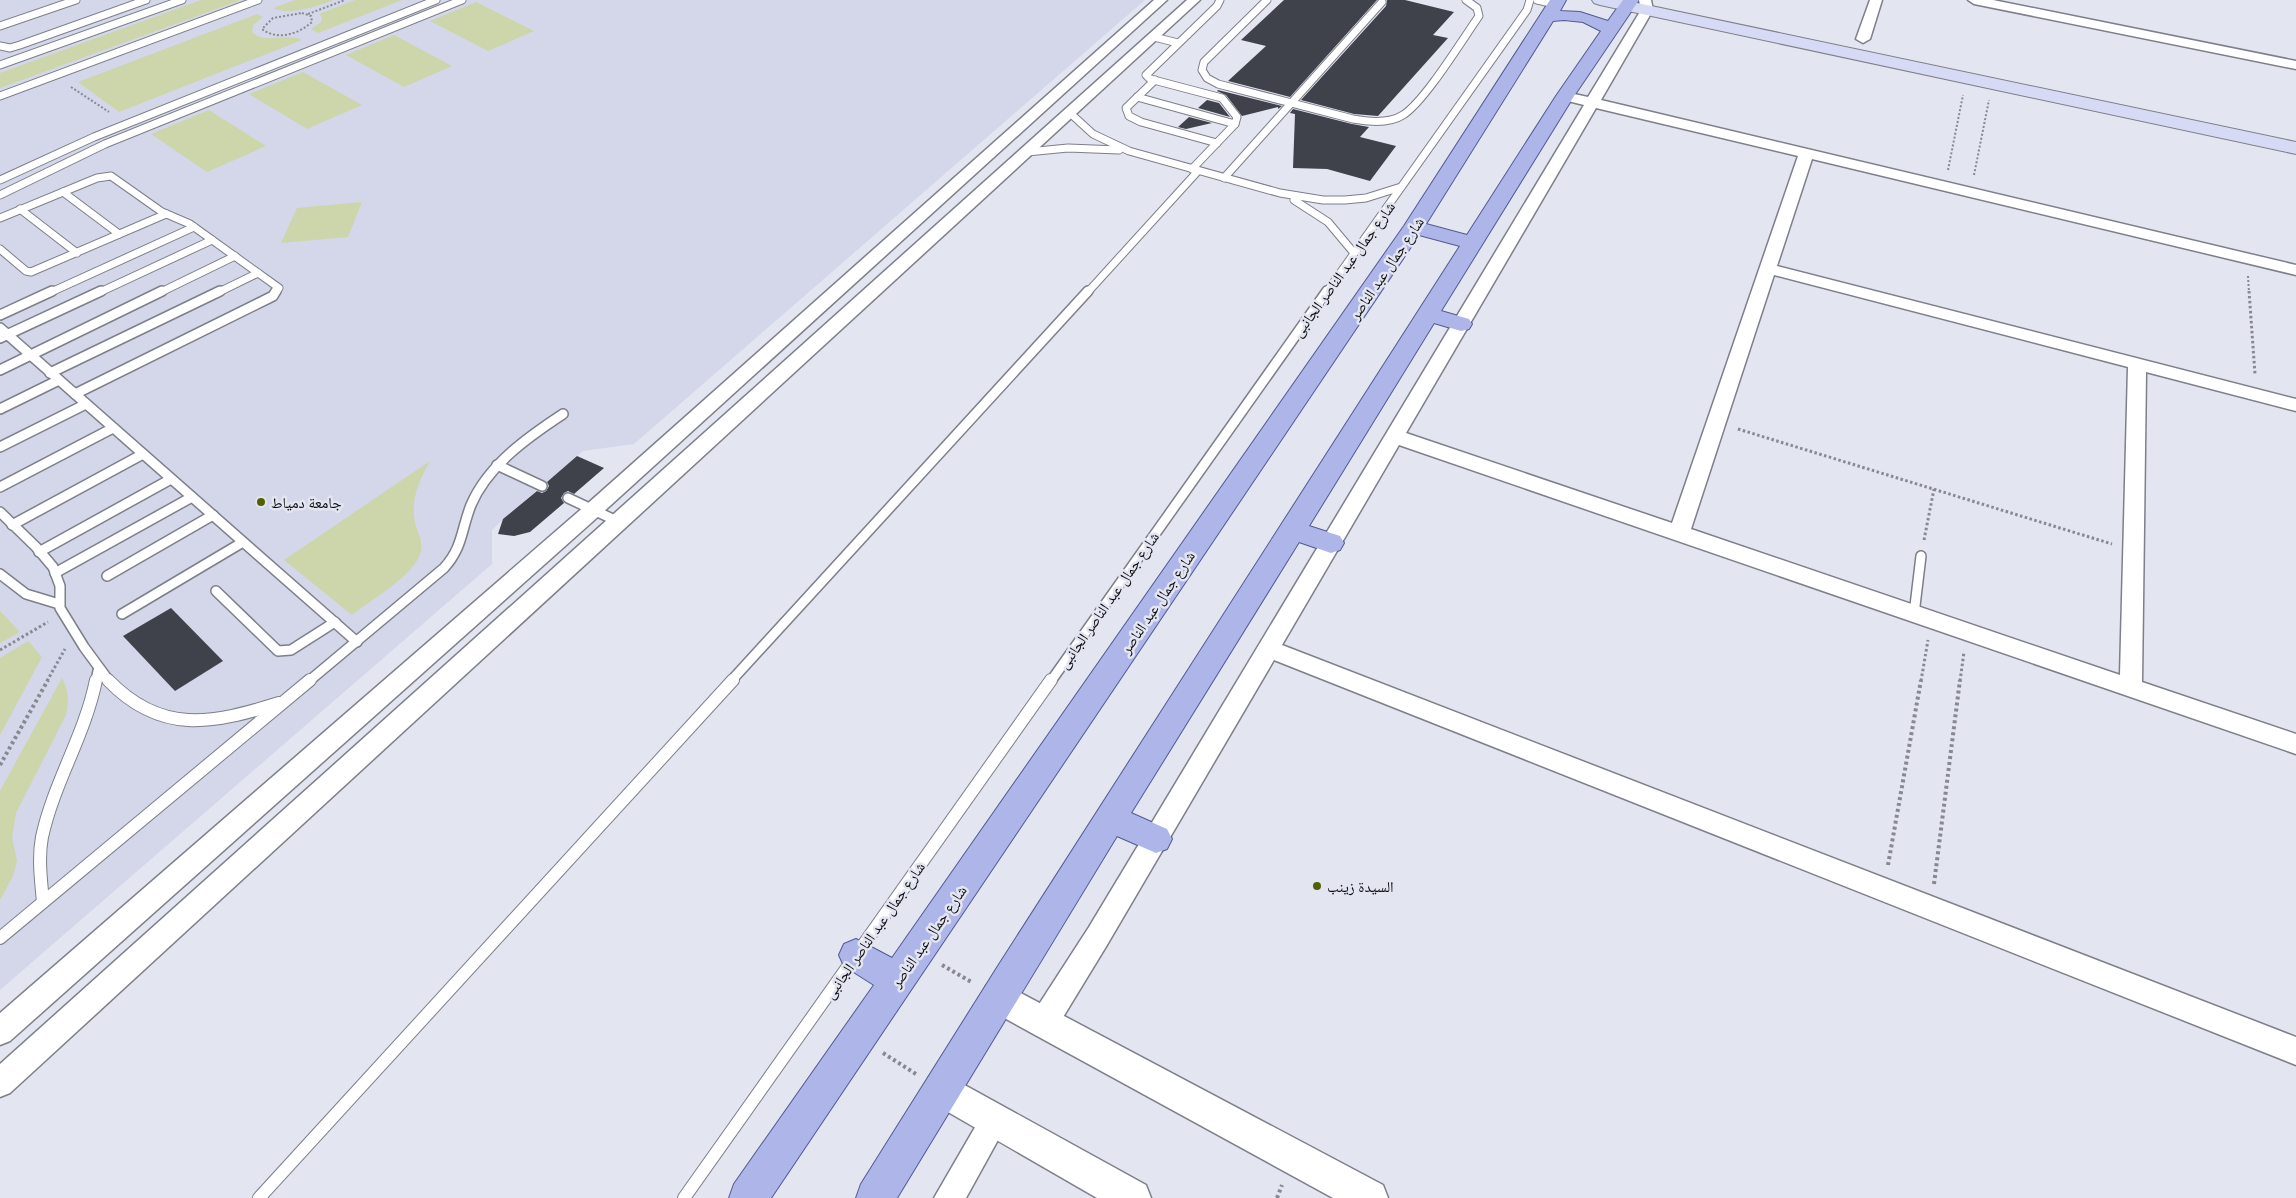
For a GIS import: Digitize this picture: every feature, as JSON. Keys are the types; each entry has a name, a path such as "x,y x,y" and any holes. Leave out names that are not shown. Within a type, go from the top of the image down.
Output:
{"main road":[{"path":"1600,0 1638,4 1967,78 2296,148"},
{"path":"1546,4 1594,20 1610,30"},
{"name":"شارع جمال عبد الناصر","path":"748,1198 1414,227 1546,4"},
{"path":"875,1198 1110,818 1565,96 1610,30 1638,4"},
{"path":"1739,12 2296,131"},
{"path":"1414,227 1472,243"},
{"path":"1428,314 1460,324"},
{"path":"1292,530 1331,543"},
{"path":"1110,818 1156,838"},
{"path":"856,956 897,980"}],"street":[{"path":"0,1031 594,510 1161,0"},
{"path":"0,1083 1194,0"},
{"path":"1863,39 1876,0"},
{"path":"1974,0 2296,65"},
{"path":"1044,1022 1269,649 1592,103 1638,4"},
{"path":"1565,96 2296,270"},
{"path":"1679,534 1806,154"},
{"path":"1768,268 2296,405"},
{"path":"2131,688 2137,364"},
{"path":"1394,436 2296,744"},
{"path":"1269,649 2296,1051"},
{"path":"998,997 1370,1198"},
{"path":"941,1089 1133,1198"},
{"path":"949,1198 995,1120"}],"lane":[{"path":"0,26 76,0"},
{"path":"0,46 10,48 20,45 146,0"},
{"path":"0,65 182,0"},
{"path":"0,96 258,0"},
{"path":"0,180 60,151 436,0"},
{"path":"0,195 105,144 462,0"},
{"path":"259,1198 1235,124 1236,117 1222,98 1155,80 1148,77 1147,73 1217,6 1220,0"},
{"path":"1267,0 1204,62 1202,70 1207,78 1218,84 1361,121 1387,120 1403,115 1412,107 1479,16 1478,8 1466,0"},
{"path":"1224,178 1382,2"},
{"name":"شارع جمال عبد الناصر الجانبى","path":"684,1198 1527,10 1546,4"},
{"path":"1154,37 1178,43"},
{"path":"1155,80 1126,108 1126,112 1134,120 1217,143"},
{"path":"1137,97 1235,124"},
{"path":"1070,113 1093,134 1129,151 1280,193 1323,200 1345,200 1376,196 1402,186"},
{"path":"1027,152 1075,148 1129,151"},
{"path":"0,218 97,178 111,176 166,214 194,227 279,288 276,294 75,394"},
{"path":"63,192 119,234"},
{"path":"1280,193 1326,218 1342,235 1354,252"},
{"path":"20,209 77,253"},
{"path":"0,249 26,271 31,272 166,214"},
{"path":"0,315 194,227"},
{"path":"212,240 2,334 31,355 357,642"},
{"path":"0,370 235,256"},
{"path":"50,372 258,273"},
{"path":"0,409 59,380"},
{"path":"0,447 86,404"},
{"path":"0,938 437,576 447,565 460,543 472,502 497,465 517,446 563,414"},
{"path":"0,487 113,428"},
{"path":"12,525 143,454"},
{"path":"497,465 542,486"},
{"path":"39,552 171,478"},
{"path":"55,573 192,497"},
{"path":"568,498 619,522"},
{"path":"0,512 52,565 60,589 61,608 98,671 124,698 142,710 164,718 192,721 222,719 254,712 285,701"},
{"path":"106,576 213,515"},
{"path":"122,614 243,542"},
{"path":"1921,556 1923,617"},
{"path":"0,574 26,594 61,608"},
{"path":"216,590 278,651 291,650 335,622"},
{"path":"43,902 38,882 38,859 41,837 55,790 89,716 98,671"}],"path":[{"path":"307,14 312,19 310,25 292,33 272,35 262,29 270,20 282,15 307,14 345,0"},
{"path":"55,76 127,124"},
{"path":"1944,186 1967,78"},
{"path":"1971,193 1992,83"},
{"path":"2246,258 2256,395"},
{"path":"1716,422 2134,551"},
{"path":"1921,556 1934,489"},
{"path":"0,650 61,608"},
{"path":"1884,890 1923,617"},
{"path":"0,765 75,631"},
{"path":"1930,908 1967,632"},
{"path":"0,757 7,752"},
{"path":"917,952 998,997"},
{"path":"857,1037 941,1089"}],"shaded area":[{"name":"جامعة دمياط","path":"0,0 1145,0 634,444 583,451 503,519 492,530 492,564 0,990"}],"green space":[{"path":"201,0 241,0 0,88 0,73"},
{"path":"295,0 334,0 294,11 273,8"},
{"path":"355,0 402,0 318,33 311,29 321,22 322,17 319,14"},
{"path":"476,2 534,31 488,51 430,21"},
{"path":"257,14 263,17 253,25 252,32 257,36 263,38 290,37 302,40 119,112 78,82"},
{"path":"394,35 452,66 404,87 346,55"},
{"path":"303,72 362,105 307,129 249,94"},
{"path":"209,110 266,146 207,172 151,134"},
{"path":"362,202 348,237 281,243 297,208"},
{"path":"430,461 420,481 414,502 415,521 421,546 419,557 407,573 398,581 352,615 284,560"},
{"path":"0,611 20,632 0,643"},
{"path":"28,641 42,657 0,735 0,658"},
{"path":"62,678 68,696 66,715 16,813 12,837 17,861 13,876 0,900 0,791"}],"building":[{"path":"1284,0 1377,0 1290,97 1228,81 1266,46 1241,40"},
{"path":"1387,0 1405,0 1454,12 1433,35 1448,38 1378,116 1354,114 1301,100 1386,6"},
{"path":"1218,90 1282,106 1278,109 1278,107 1242,116 1226,95"},
{"path":"1207,100 1219,103 1230,117 1198,108"},
{"path":"1293,109 1369,127 1360,137 1396,146 1370,181 1327,169 1293,168 1295,114 1290,113"},
{"path":"1189,117 1212,123 1186,129 1178,127"},
{"path":"577,456 604,468 574,494 568,491 564,493 561,498 564,503 530,532 514,536 498,534 503,519 537,491 542,493 546,491 549,486 547,482"},
{"path":"171,608 223,661 175,691 123,636"}],"place":[{"name":"جامعة دمياط","path":"261,502"},
{"name":"السيدة زينب","path":"1317,886"}]}
